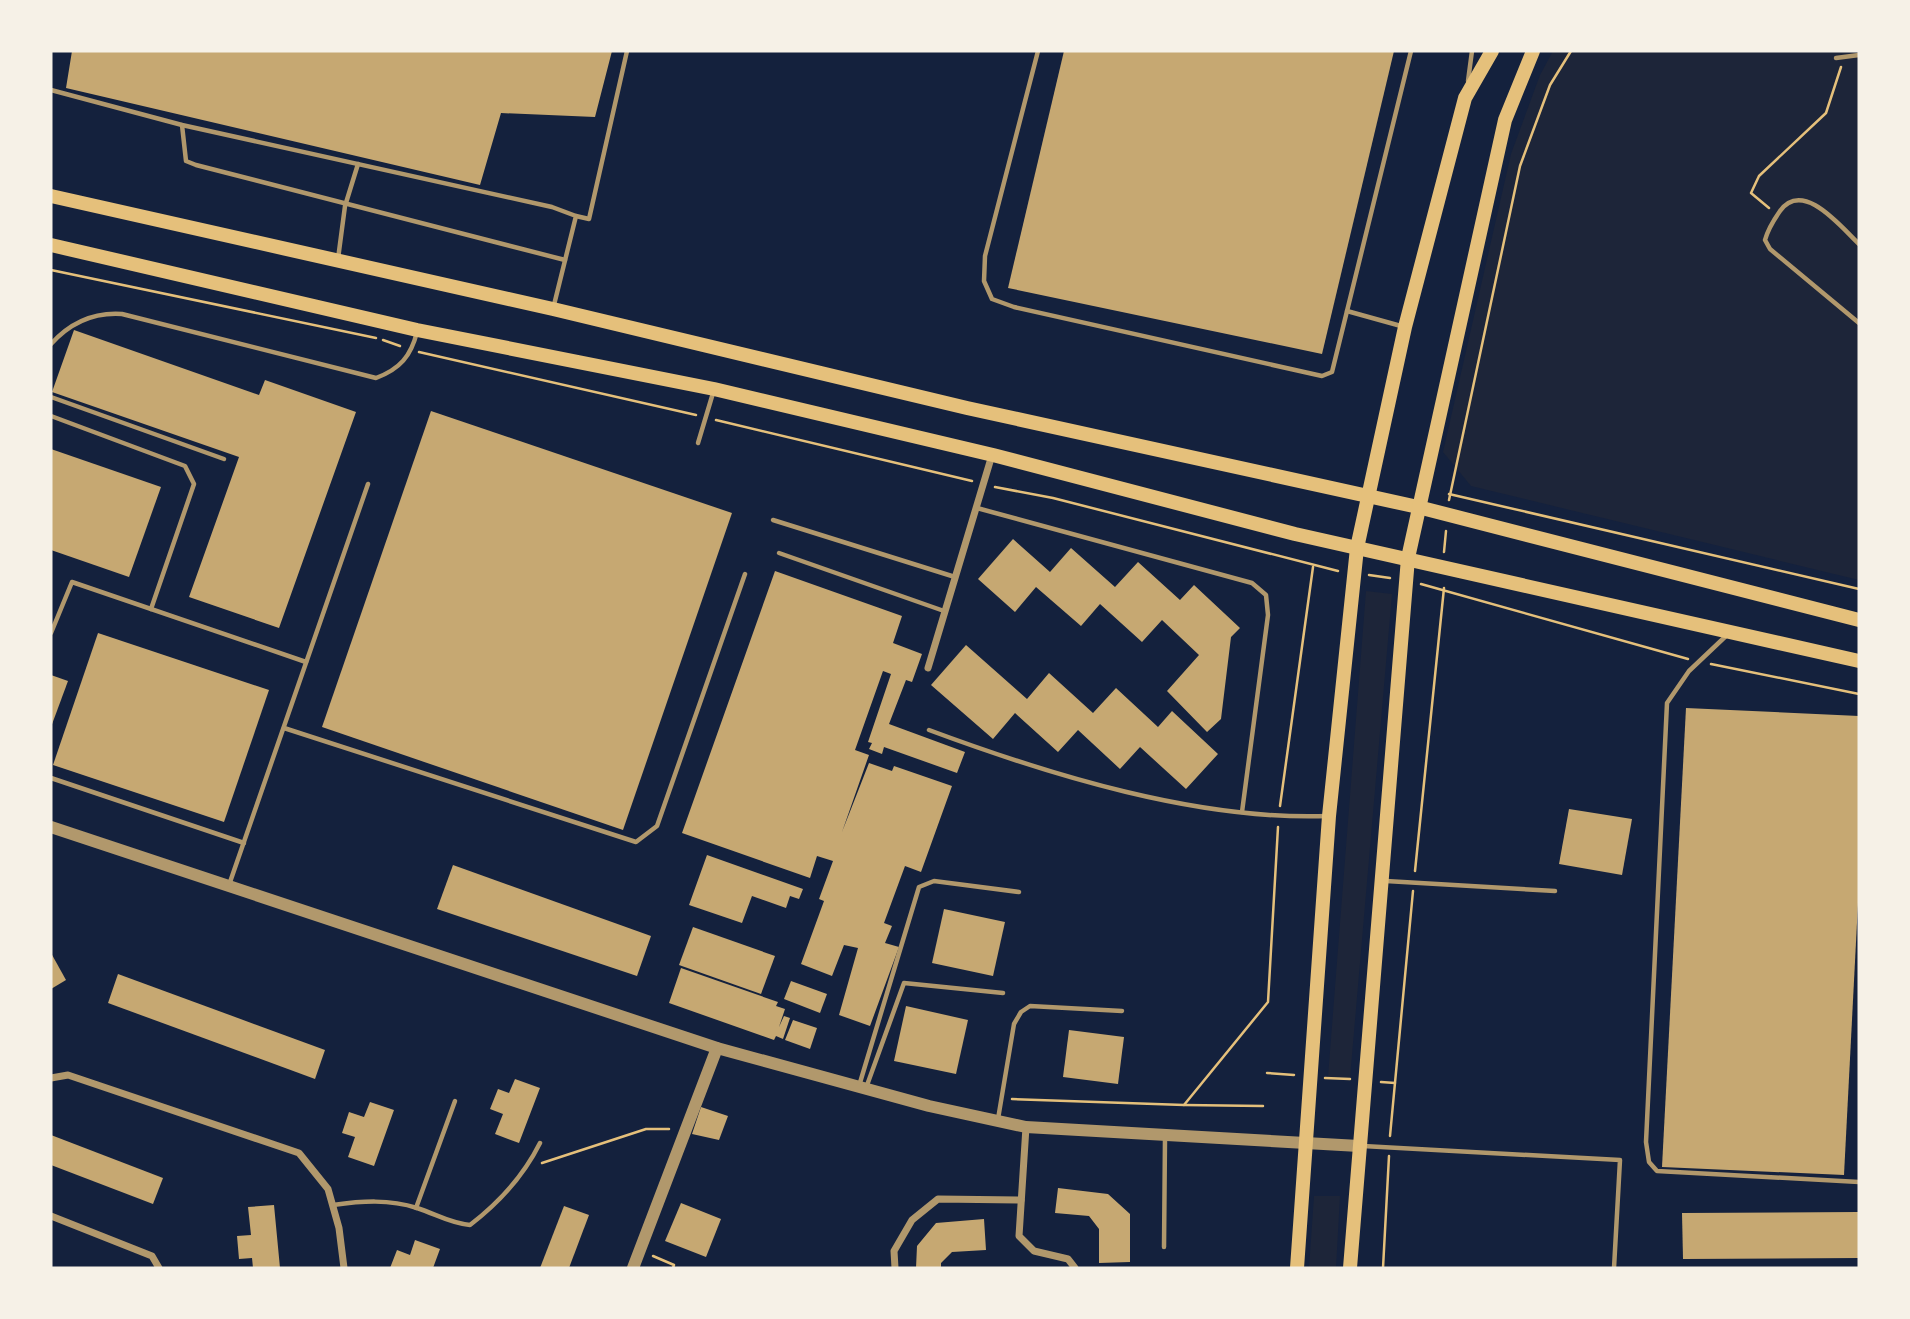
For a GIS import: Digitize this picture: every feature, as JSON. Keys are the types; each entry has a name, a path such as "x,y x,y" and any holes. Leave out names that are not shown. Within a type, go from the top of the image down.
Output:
{"main road":[{"path":"1297,1268 1329,816 1357,548 1405,327 1465,98 1492,51"},
{"path":"1350,1268 1408,558 1505,120 1533,51"},
{"path":"51,196 553,310 967,408 1418,507 1859,620"},
{"path":"51,244 417,330 714,389 993,455 1357,548 1859,661"}],"street":[{"path":"928,668 993,455"},
{"path":"51,827 717,1048 862,1088 1026,1126 1359,1146"},
{"path":"633,1268 717,1048"},
{"path":"51,1078 68,1075 299,1153 328,1189 344,1268"},
{"path":"1026,1126 1019,1236 1034,1251 1068,1259 1075,1268"},
{"path":"895,1268 894,1251 912,1220 938,1199 1021,1200"},
{"path":"51,1216 152,1256 159,1268"}],"lane":[{"path":"51,90 182,125 552,207 589,219 627,51"},
{"path":"1038,51 985,257 984,281 992,299 1014,307 1322,376 1332,372 1411,51"},
{"path":"1465,98 1472,51"},
{"path":"1836,58 1859,55"},
{"path":"182,125 186,161 345,206 565,260"},
{"path":"338,261 345,206 358,164"},
{"path":"1859,244 1813,202 1799,200 1785,204 1768,230 1765,240 1770,249 1859,323"},
{"path":"553,310 576,216"},
{"path":"1347,312 1405,327"},
{"path":"51,344 67,326 103,313 122,314 376,378 390,373 412,351 417,330"},
{"path":"698,443 714,389"},
{"path":"51,397 224,459"},
{"path":"51,416 185,466 194,484 151,609"},
{"path":"229,886 368,484"},
{"path":"977,508 1252,583 1266,595 1268,615 1242,812"},
{"path":"773,520 956,578"},
{"path":"779,553 945,611"},
{"path":"284,728 636,842 657,826 745,574"},
{"path":"51,633 72,582 307,662"},
{"path":"1729,633 1675,688 1667,703 1646,1142 1649,1162 1657,1171 1859,1182"},
{"path":"929,730 1022,764 1129,792 1279,818 1329,816"},
{"path":"51,778 244,843"},
{"path":"1381,881 1414,880 1555,891"},
{"path":"862,1088 919,887 934,881 1019,892"},
{"path":"862,1088 904,983 1003,993"},
{"path":"998,1120 1014,1024 1021,1012 1030,1006 1122,1011"},
{"path":"416,1208 455,1101"},
{"path":"1164,1247 1165,1134"},
{"path":"332,1205 369,1200 416,1208 450,1223 470,1225 495,1206 528,1167 540,1143"},
{"path":"1359,1146 1620,1160 1614,1268"}],"path":[{"path":"1383,1268 1389,1147 1444,588 1443,566 1449,494 1520,166 1550,85 1570,51"},
{"path":"1777,215 1751,193 1759,176 1826,113 1844,57"},
{"path":"51,270 384,340 412,351 1053,498 1313,567 1279,818 1268,1002 1184,1105"},
{"path":"1449,494 1859,589"},
{"path":"1422,584 1701,662 1859,694"},
{"path":"1266,1073 1395,1083"},
{"path":"1002,1098 1264,1106"},
{"path":"528,1167 646,1129 685,1132"},
{"path":"639,1252 658,1257 674,1265 673,1268"}],"shaded area":[{"path":"1553,51 1859,51 1859,580 1471,486 1443,452 1511,154 1540,75"},
{"path":"1366,591 1392,594 1350,1078 1328,1077"},
{"path":"1314,1196 1340,1196 1336,1268 1309,1268"}],"building":[{"path":"72,51 612,51 595,117 501,113 480,185 66,88"},
{"path":"1064,51 1394,51 1322,354 1008,288"},
{"path":"74,330 259,395 265,380 356,412 279,628 189,597 239,457 52,392"},
{"path":"431,411 732,513 623,830 322,727"},
{"path":"51,449 161,487 129,577 51,550"},
{"path":"1013,539 1050,572 1071,548 1115,587 1138,562 1180,600 1194,585 1240,628 1231,637 1221,719 1207,732 1167,691 1199,655 1162,620 1142,642 1100,604 1081,626 1036,587 1015,612 978,579"},
{"path":"775,571 902,616 893,643 922,654 912,682 906,680 889,724 965,752 957,773 884,747 882,754 869,749 872,743 868,742 891,674 883,671 855,750 869,755 842,832 869,763 892,771 894,766 952,786 921,872 905,866 884,923 892,926 885,943 899,947 870,1026 839,1015 858,948 844,945 832,976 801,964 824,901 819,899 833,861 817,856 810,878 682,833"},
{"path":"98,633 269,690 224,822 53,765"},
{"path":"966,645 1027,699 1049,673 1093,713 1116,688 1158,727 1172,711 1218,754 1186,789 1140,747 1120,769 1078,730 1058,752 1015,713 993,739 931,685"},
{"path":"51,675 68,681 51,727"},
{"path":"1686,708 1859,716 1859,884 1844,1175 1662,1167"},
{"path":"1569,809 1632,819 1622,875 1559,864"},
{"path":"707,855 803,889 799,899 790,896 786,908 752,896 742,923 689,905"},
{"path":"453,865 651,936 637,976 437,909"},
{"path":"944,909 1005,922 993,976 932,963"},
{"path":"693,927 775,956 761,994 679,965"},
{"path":"51,953 66,980 51,989"},
{"path":"681,968 778,1002 776,1006 785,1009 779,1027 784,1016 790,1018 783,1039 776,1036 774,1040 669,1003"},
{"path":"118,974 325,1050 315,1079 108,1003"},
{"path":"791,981 827,994 820,1013 784,999"},
{"path":"906,1006 968,1020 956,1074 894,1061"},
{"path":"793,1020 817,1028 810,1049 785,1040"},
{"path":"1069,1030 1124,1037 1118,1084 1063,1077"},
{"path":"515,1079 540,1088 519,1143 495,1134 503,1114 490,1109 498,1089 509,1093"},
{"path":"370,1102 394,1110 374,1166 348,1157 355,1137 342,1133 349,1112 364,1117"},
{"path":"701,1107 728,1116 719,1140 692,1134"},
{"path":"51,1135 163,1178 153,1204 51,1165"},
{"path":"1058,1188 1108,1194 1130,1214 1130,1262 1099,1263 1099,1229 1089,1216 1055,1213"},
{"path":"681,1203 721,1219 706,1257 665,1241"},
{"path":"274,1205 280,1268 253,1268 252,1258 239,1259 237,1236 251,1235 248,1207"},
{"path":"564,1206 589,1215 569,1268 540,1268"},
{"path":"1859,1212 1859,1258 1683,1259 1682,1213"},
{"path":"984,1219 986,1250 952,1252 941,1263 941,1268 916,1268 917,1246 936,1223"},
{"path":"415,1240 440,1249 433,1268 390,1268 397,1250 410,1255"}]}
